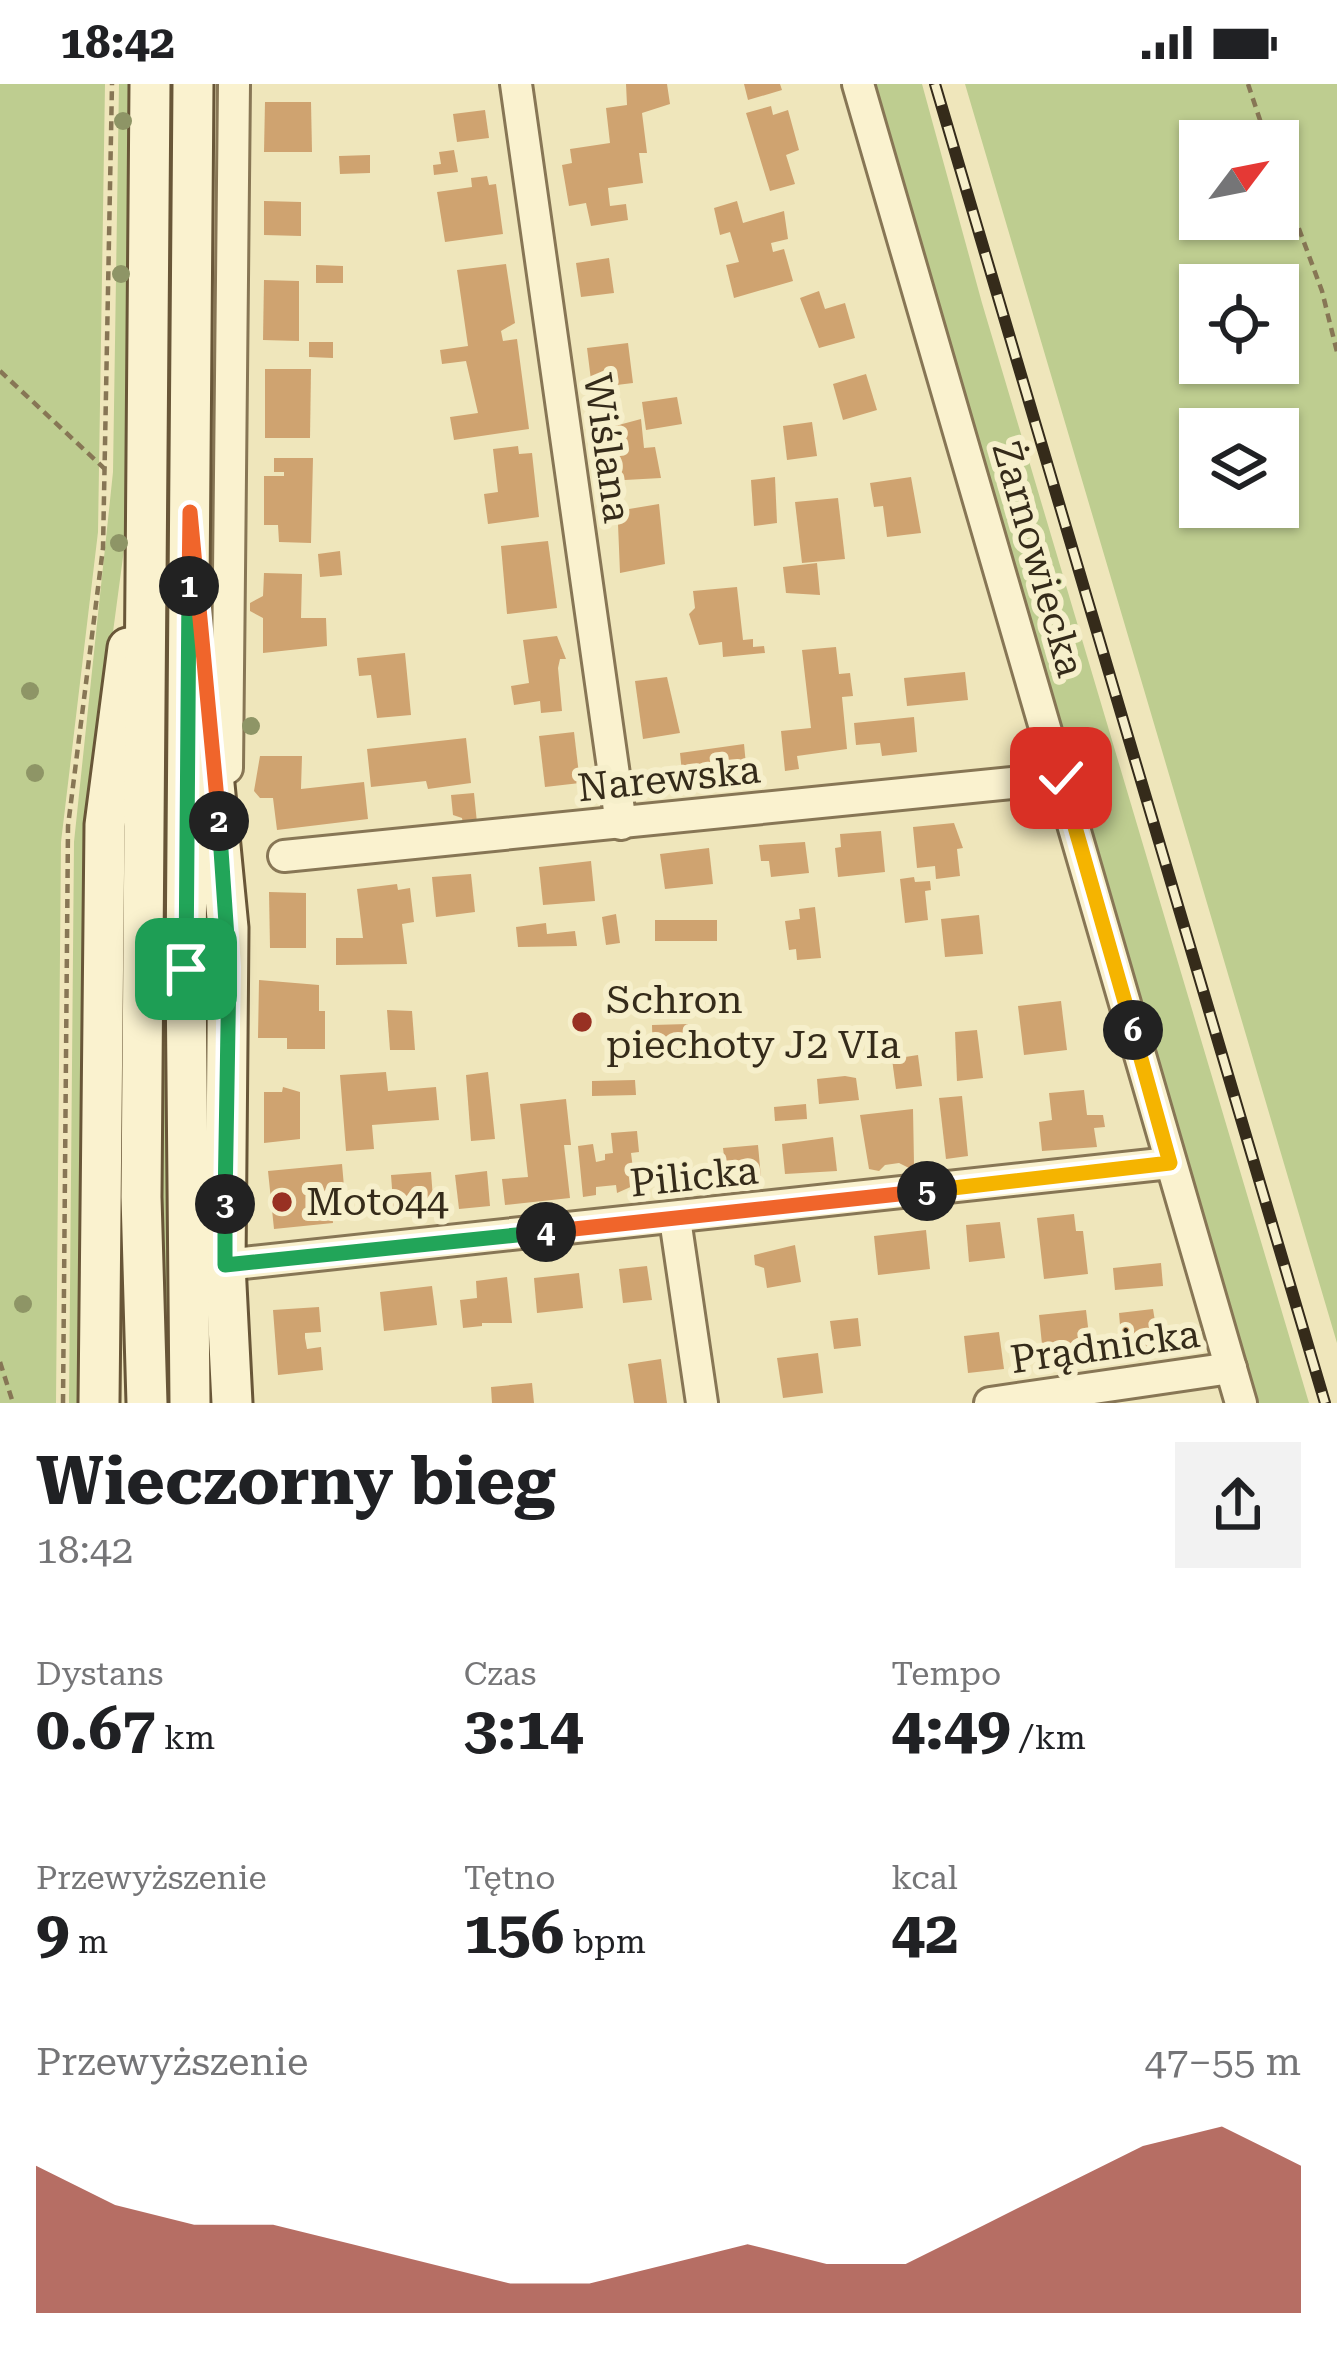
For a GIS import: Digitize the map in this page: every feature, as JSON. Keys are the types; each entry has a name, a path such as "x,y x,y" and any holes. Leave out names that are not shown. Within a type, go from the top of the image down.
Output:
{"main road":[{"path":"147,1403 141,1197 150,84"},
{"path":"190,1403 186,1300 193,84"},
{"path":"190,512 226,894 225,1265 232,1403"},
{"path":"99,1403 105,825 116,711 148,543"}],"street":[{"path":"226,894 234,84"},
{"name":"Wiślana","path":"517,84 621,824"},
{"name":"Żarnowiecka","path":"858,84 1241,1403"},
{"name":"Narewska","path":"284,856 1061,778"},
{"name":"Pilicka","path":"225,1265 1170,1163"},
{"path":"675,1219 702,1403"},
{"name":"Prądnicka","path":"990,1403 1231,1368"}],"path":[{"path":"1248,84 1260,120"},
{"path":"1299,229 1337,352"},
{"path":"0,371 106,471"},
{"path":"0,1362 13,1403"}],"green space":[{"path":"0,84 105,84 98,532 61,842 56,1403 0,1403"},
{"path":"119,84 135,84 129,512 93,782 85,1403 69,1403 74,842 113,472"},
{"path":"165,84 179,84 175,1403 162,1403 159,1340 167,525"},
{"path":"865,84 922,84 982,303 1309,1403 1251,1403"},
{"path":"965,84 1337,84 1337,1343"}],"building":[{"path":"626,84 667,84 670,104 642,113 647,153 639,153 643,183 608,188 610,206 626,204 628,220 591,226 586,203 569,206 562,165 572,163 570,149 610,143 606,108 627,105"},
{"path":"744,84 780,84 782,90 748,100"},
{"path":"265,102 311,102 312,152 264,152"},
{"path":"771,106 773,115 788,110 799,150 786,155 795,184 770,191 746,113"},
{"path":"485,110 489,138 457,142 453,114"},
{"path":"454,150 458,172 434,175 433,165 441,164 439,152"},
{"path":"370,155 370,173 340,174 339,156"},
{"path":"487,176 489,185 496,184 503,234 445,242 437,192 472,187 471,178"},
{"path":"264,201 301,202 301,236 264,235"},
{"path":"737,201 743,223 784,211 788,239 771,243 773,252 784,249 793,281 734,298 726,265 739,262 730,232 720,235 714,208"},
{"path":"609,258 614,293 581,297 576,263"},
{"path":"506,264 515,323 501,331 503,341 517,339 529,429 454,440 450,417 478,413 466,361 442,364 440,350 468,346 457,270"},
{"path":"316,265 343,266 343,283 316,283"},
{"path":"264,280 299,281 299,341 263,340"},
{"path":"819,291 825,309 845,303 855,338 819,348 800,298"},
{"path":"309,342 333,342 333,358 309,357"},
{"path":"628,343 633,383 592,388 587,348"},
{"path":"265,369 311,369 310,438 265,438"},
{"path":"866,374 877,410 843,420 833,384"},
{"path":"677,397 682,424 646,430 642,402"},
{"path":"641,419 644,448 655,447 661,478 607,481 600,430"},
{"path":"812,422 817,456 787,460 783,426"},
{"path":"518,446 519,454 532,453 539,517 488,524 484,494 498,492 493,449"},
{"path":"274,458 313,458 311,543 279,542 278,525 264,525 264,476 284,476 284,472 274,472"},
{"path":"775,477 777,523 754,526 751,480"},
{"path":"911,477 921,533 887,537 883,506 874,507 870,483"},
{"path":"838,498 845,559 802,563 795,502"},
{"path":"659,504 665,564 620,573 618,524 613,524 611,512"},
{"path":"548,541 557,608 507,614 501,546"},
{"path":"340,551 342,575 320,577 318,554"},
{"path":"817,563 820,595 786,593 783,567"},
{"path":"264,573 302,574 301,618 326,618 327,646 263,653 263,618 250,611 250,603 263,596"},
{"path":"737,587 743,640 753,639 753,647 764,646 765,653 723,657 722,642 699,645 689,614 695,608 693,591"},
{"path":"557,636 566,659 560,659 558,668 562,711 541,713 540,701 514,705 511,686 529,683 523,640"},
{"path":"836,647 839,674 850,673 853,696 842,697 847,749 797,756 799,769 785,771 781,731 811,728 802,650"},
{"path":"405,653 411,715 377,718 371,675 359,676 357,658"},
{"path":"965,672 968,700 907,706 904,678"},
{"path":"667,677 680,733 643,739 635,681"},
{"path":"914,717 917,752 882,756 880,743 856,745 854,723"},
{"path":"574,732 580,783 545,787 539,736"},
{"path":"466,738 471,783 428,789 426,781 371,787 367,749"},
{"path":"744,744 747,775 683,782 680,753"},
{"path":"260,756 302,756 301,789 364,782 368,819 277,830 273,798 260,798 254,791"},
{"path":"474,793 477,823 463,824 462,818 453,815 451,795"},
{"path":"954,823 963,848 957,849 960,876 936,879 935,866 917,868 913,827"},
{"path":"881,831 885,872 838,877 835,848 841,847 840,834"},
{"path":"805,842 809,873 771,877 769,861 761,861 759,845"},
{"path":"709,848 713,884 665,889 660,854"},
{"path":"591,861 595,901 543,905 539,867"},
{"path":"471,874 475,912 436,917 432,877"},
{"path":"914,877 915,882 930,881 931,890 925,891 928,920 905,923 900,879"},
{"path":"397,884 398,890 410,888 414,922 402,924 407,964 336,965 336,938 363,938 357,889"},
{"path":"269,892 306,893 306,948 270,948"},
{"path":"815,907 821,958 797,960 796,949 789,950 785,921 800,919 799,909"},
{"path":"616,914 620,943 606,945 602,917"},
{"path":"979,915 983,954 945,957 941,919"},
{"path":"655,920 717,920 717,941 655,941"},
{"path":"546,923 547,934 575,931 577,946 518,947 516,927"},
{"path":"259,980 319,985 325,1049 287,1049 287,1038 258,1038"},
{"path":"1061,1001 1067,1050 1024,1055 1018,1006"},
{"path":"387,1010 412,1011 415,1050 390,1050"},
{"path":"688,1024 689,1058 653,1059 652,1025"},
{"path":"977,1030 983,1078 957,1081 955,1032"},
{"path":"918,1055 922,1086 896,1089 892,1059"},
{"path":"386,1072 388,1091 436,1087 439,1120 372,1125 374,1149 346,1151 340,1075"},
{"path":"488,1072 495,1139 471,1141 466,1075"},
{"path":"856,1078 859,1100 819,1104 817,1079"},
{"path":"635,1080 636,1095 592,1096 592,1081"},
{"path":"283,1087 300,1092 300,1139 264,1143 264,1092 282,1092"},
{"path":"1084,1090 1087,1115 1103,1115 1105,1127 1094,1128 1097,1147 1042,1151 1039,1122 1052,1120 1049,1093"},
{"path":"962,1096 968,1156 946,1159 939,1098"},
{"path":"566,1099 571,1145 564,1145 570,1198 505,1205 502,1179 528,1177 520,1104"},
{"path":"806,1104 807,1119 775,1121 774,1107"},
{"path":"913,1109 914,1164 869,1169 860,1115"},
{"path":"637,1131 639,1152 631,1153 635,1185 617,1193 616,1185 596,1187 596,1195 583,1197 578,1146 593,1144 596,1162 605,1160 605,1154 613,1153 611,1133"},
{"path":"833,1137 837,1171 785,1174 782,1144"},
{"path":"758,1145 761,1178 727,1182 723,1148"},
{"path":"342,1164 346,1209 332,1211 333,1223 274,1229 268,1171"},
{"path":"487,1171 490,1206 459,1209 455,1175"},
{"path":"431,1172 434,1212 394,1215 391,1175"},
{"path":"1074,1214 1076,1231 1083,1231 1088,1274 1044,1279 1037,1218"},
{"path":"1000,1222 1005,1258 969,1262 966,1225"},
{"path":"926,1230 930,1269 878,1275 874,1236"},
{"path":"795,1245 801,1282 767,1288 764,1268 755,1265 754,1255"},
{"path":"1161,1263 1163,1286 1115,1290 1113,1268"},
{"path":"647,1266 652,1300 623,1303 619,1269"},
{"path":"579,1273 583,1308 537,1313 534,1278"},
{"path":"507,1277 512,1323 463,1328 460,1300 477,1298 476,1281"},
{"path":"432,1286 437,1325 384,1331 380,1292"},
{"path":"319,1307 321,1332 305,1333 305,1338 307,1349 321,1347 323,1370 278,1375 273,1310"},
{"path":"1153,1309 1160,1352 1140,1354 1139,1347 1122,1348 1119,1313"},
{"path":"1086,1310 1091,1352 1085,1352 1086,1359 1044,1364 1039,1315"},
{"path":"858,1318 861,1346 834,1349 830,1321"},
{"path":"999,1332 1004,1369 968,1373 964,1336"},
{"path":"818,1353 823,1393 783,1398 777,1358"},
{"path":"661,1359 667,1403 634,1403 628,1364"},
{"path":"532,1383 534,1403 492,1403 491,1387"}],"railway":[{"path":"935,84 1325,1403"}],"place":[{"name":"Schron piechoty J2 VIa","path":"582,1022"},
{"name":"Moto44","path":"282,1202"}],"route":[{"path":"186,969 190,512 228,928 225,1265 1170,1163 1061,778"}]}
